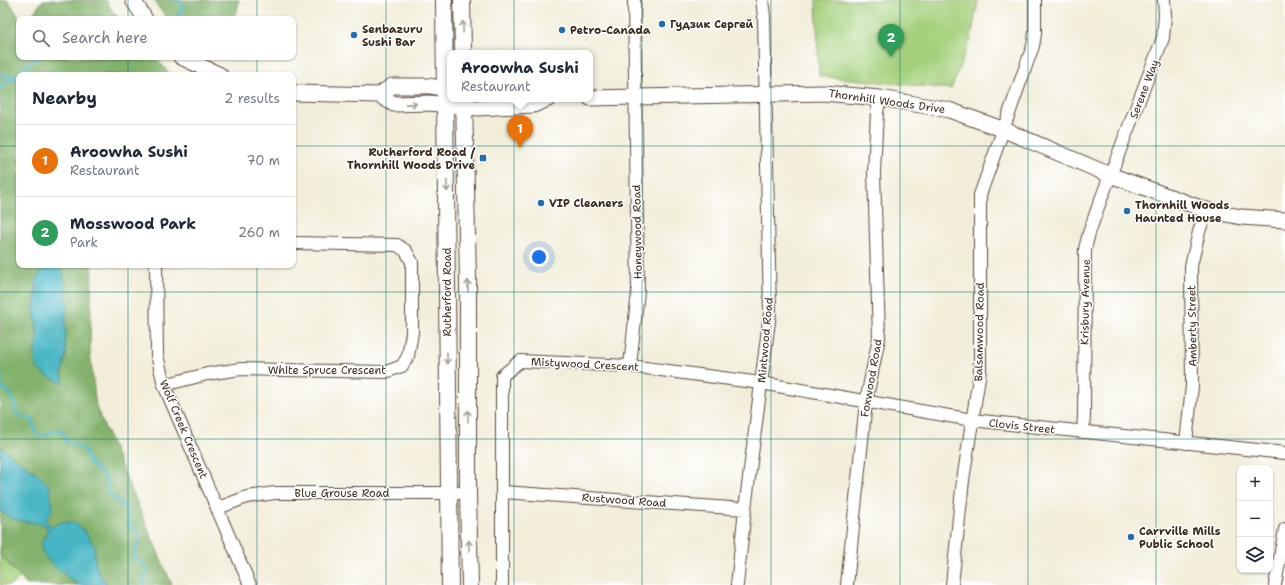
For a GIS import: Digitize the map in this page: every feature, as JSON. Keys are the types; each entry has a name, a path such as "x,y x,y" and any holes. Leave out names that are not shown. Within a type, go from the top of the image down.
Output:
{"main road":[{"name":"Rutherford Road","path":"444,0 447,89 445,105 450,585"},
{"path":"462,0 463,50"},
{"name":"Rutherford Road","path":"464,103 468,279 468,493 470,585"}],"street":[{"path":"133,0 144,16"},
{"name":"Honeywood Road","path":"630,366 638,291 634,0"},
{"name":"Mintwood Road","path":"737,585 745,509 770,313 766,94 764,16 762,0"},
{"name":"Balsamwood Road","path":"952,585 963,480 980,371 980,195 1033,46 1035,34 1035,0"},
{"name":"Serene Way","path":"1110,175 1163,38 1165,15 1164,0"},
{"path":"186,60 208,72"},
{"path":"379,95 392,86 430,86 447,89"},
{"path":"296,93 379,95 394,104 429,103 445,105 464,103 479,108 534,105 541,102"},
{"name":"Thornhill Woods Drive","path":"593,98 823,93 880,98 949,110 1002,130 1110,175 1206,210 1240,217 1285,220"},
{"name":"Foxwood Road","path":"846,585 866,402 879,338 874,172 877,112 880,98"},
{"name":"Krisbury Avenue","path":"1082,432 1084,415 1086,249 1089,233 1110,175"},
{"name":"Amberty Street","path":"1186,443 1192,386 1191,266 1206,210"},
{"name":"White Spruce Crescent","path":"164,385 207,374 241,369 386,372 402,366 408,356 412,333 412,262 406,251 397,245 296,243"},
{"name":"Wolf Creek Crescent","path":"156,268 158,355 164,385 250,585"},
{"name":"Mistywood Crescent","path":"502,585 502,376 520,361 630,366 761,383"},
{"name":"Clovis Street","path":"761,383 972,420 1285,453"},
{"name":"Rustwood Road","path":"503,492 745,509"},
{"name":"Blue Grouse Road","path":"218,508 247,497 275,493 468,493"},
{"path":"1275,585 1285,529"}],"green space":[{"path":"0,0 8,0 18,16 16,16 16,60 158,60 168,72 16,72 16,268 92,268 90,353 96,407 172,585 27,585 0,555"},
{"path":"43,0 106,0 117,16 31,16"},
{"path":"154,0 239,0 237,12 234,16 204,16 198,14 196,16 166,16"},
{"path":"816,0 978,0 971,38 951,89 819,76"},
{"path":"0,555 20,577 11,585 0,585"}],"water":[{"path":"42,268 62,268 66,285 65,294 68,301 65,320 66,354 62,373 64,382 60,382 47,376 37,368 34,355 38,339 34,308 37,288 35,282"},
{"path":"0,446 38,474 49,485 53,508 46,520 51,527 61,522 74,522 84,530 95,546 95,563 100,576 107,585 78,585 50,562 42,551 41,546 43,538 48,531 45,525 21,521 9,517 0,510"}],"waterway":[{"path":"176,0 182,5 183,8 176,16"},
{"path":"20,72 34,60"},
{"path":"0,75 16,76"},
{"path":"0,89 6,82 9,80 14,80 16,77"},
{"path":"0,372 2,388 10,393 18,416 32,419 36,434 42,436 62,430 66,441 79,446 84,450 90,464 104,475 110,495 126,508 128,524 139,535 134,556 147,568 143,585"}],"place":[{"name":"Гудзик Сергей","path":"662,24"},
{"name":"Petro-Canada","path":"562,30"},
{"name":"Senbazuru Sushi Bar","path":"354,35"},
{"name":"Mosswood Park","path":"891,57"},
{"name":"Aroowha Sushi","path":"520,148"},
{"name":"Rutherford Road / Thornhill Woods Drive","path":"483,158"},
{"name":"VIP Cleaners","path":"541,203"},
{"name":"Thornhill Woods Haunted House","path":"1127,211"},
{"name":"Carrville Mills Public School","path":"1131,537"}]}
